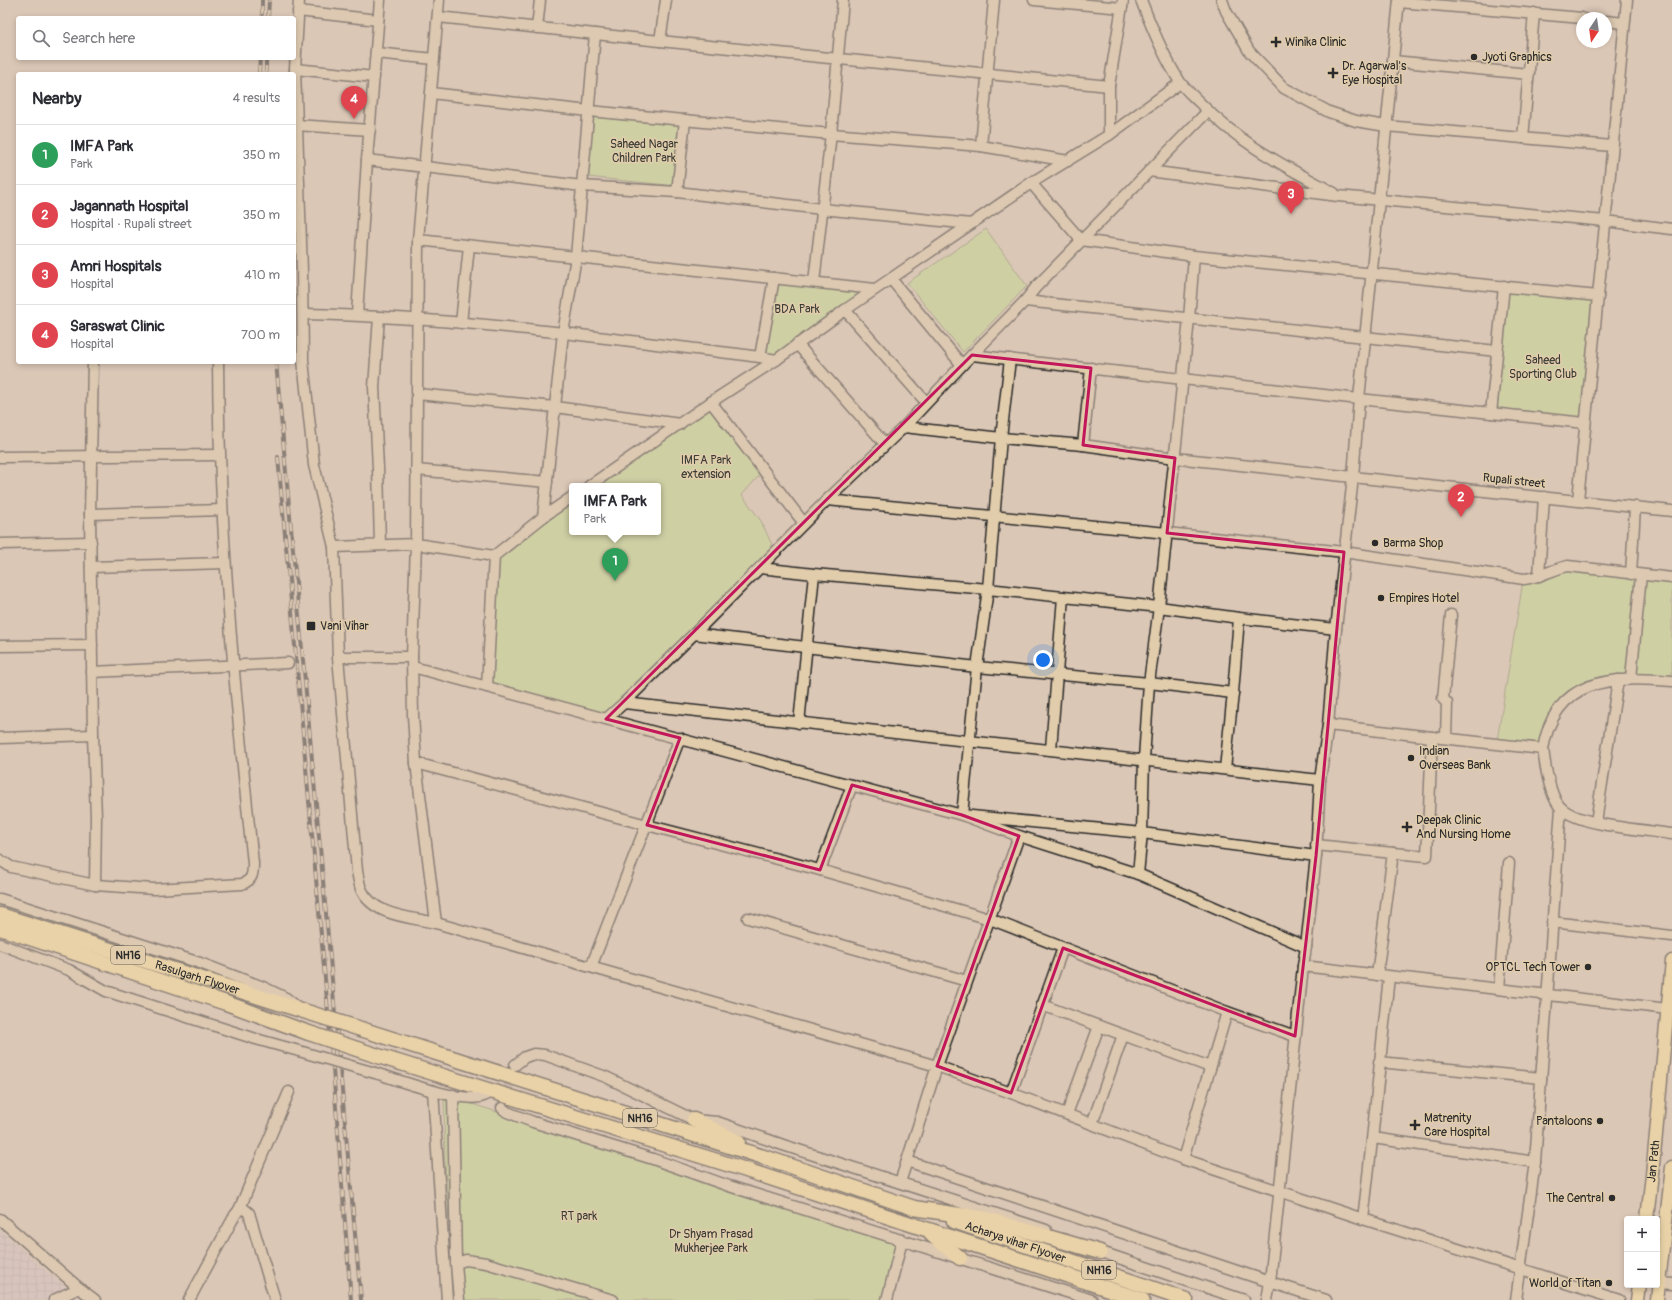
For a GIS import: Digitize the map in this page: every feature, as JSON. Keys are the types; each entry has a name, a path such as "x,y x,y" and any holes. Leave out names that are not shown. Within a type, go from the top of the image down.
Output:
{"highway":[{"name":"Rasulgarh Flyover","path":"0,915 307,1012"},
{"name":"Rasulgarh Flyover","path":"0,928 375,1055 494,1091"},
{"name":"NH16","path":"307,1012 773,1160 914,1208"},
{"name":"NH16","path":"494,1091 743,1169 925,1230"},
{"path":"694,1120 773,1160"},
{"path":"914,1208 986,1219 1100,1252"},
{"name":"Acharya vihar Flyover","path":"914,1208 1013,1240 1186,1300"},
{"path":"925,1230 960,1258"},
{"name":"Acharya vihar Flyover","path":"925,1230 1142,1300"}],"main road":[{"name":"Jan Path","path":"1647,1216 1672,961"},
{"name":"Jan Path","path":"1660,1274 1672,1167"},
{"path":"1637,1300 1639,1288"},
{"name":"Jan Path","path":"1657,1300 1658,1288"}],"street":[{"path":"296,50 299,0"},
{"path":"358,315 367,160 380,0"},
{"path":"436,923 416,762 413,715 413,662 416,544 418,240 440,0"},
{"path":"537,28 540,0"},
{"path":"660,41 666,0"},
{"path":"814,282 831,134 843,0"},
{"path":"982,146 994,0"},
{"path":"1034,0 1123,4 1109,86 1109,135"},
{"path":"1222,0 1226,12 1249,51 1284,88 1329,112 1356,121 1386,126 1612,146"},
{"path":"1578,500 1627,0"},
{"path":"1145,1 1163,50 1180,83 1232,133 1258,152 1338,196"},
{"path":"1266,1300 1270,1282 1295,1036 1316,856 1320,780 1328,725 1336,629 1353,477 1365,336 1399,1 1576,17"},
{"path":"298,11 378,20"},
{"path":"1523,138 1534,13"},
{"path":"438,17 1109,86"},
{"path":"1612,22 1624,23"},
{"path":"543,517 563,333 576,257 595,34"},
{"path":"376,53 434,59"},
{"path":"295,60 295,72"},
{"path":"1393,61 1529,74"},
{"path":"295,69 374,77"},
{"path":"592,483 711,402 776,360 875,289 1031,183 1068,162 1109,135 1180,83"},
{"path":"431,93 589,111 831,134 982,146 1068,162"},
{"path":"606,719 760,568 803,522 904,427 926,402 1025,301 1036,287 1208,111"},
{"path":"677,192 685,120"},
{"path":"370,130 296,125 303,314 302,360 314,465 334,548 338,657 357,871 360,888 370,903 379,909 436,923 937,1066 1183,1159 1363,1219 1619,1300"},
{"path":"367,160 582,186 677,192 822,209 971,224"},
{"path":"1149,170 1338,196 1605,221 1672,229"},
{"path":"1031,183 1082,240 1194,256 1598,296"},
{"path":"418,240 875,289"},
{"path":"461,323 469,246"},
{"path":"1138,874 1142,833 1144,759 1149,683 1159,607 1175,458 1194,256"},
{"path":"760,356 774,278"},
{"path":"891,279 962,365"},
{"path":"1491,413 1504,286"},
{"path":"1025,301 1498,351"},
{"path":"845,310 926,402"},
{"path":"303,314 358,315 461,323 563,333 760,356 776,360"},
{"path":"379,317 374,387 380,545"},
{"path":"797,344 885,444"},
{"path":"972,355 1585,423"},
{"path":"962,815 977,667 988,589 1001,438 1010,359"},
{"path":"93,364 90,514 93,735 96,817 95,885"},
{"path":"0,860 11,867 95,885 154,889 242,884 248,882 252,877 253,863 233,666 225,563 219,455 218,364"},
{"path":"1083,445 1091,368"},
{"path":"417,394 555,407 680,424"},
{"path":"711,402 803,522"},
{"name":"Rupali street","path":"904,427 1001,438 1083,445 1175,458 1672,511"},
{"path":"0,457 219,455"},
{"path":"416,470 547,482"},
{"path":"1539,576 1544,497"},
{"path":"334,548 416,544 494,556 543,517 569,499"},
{"path":"827,500 1344,552 1524,579 1539,576 1558,568 1568,566 1672,578"},
{"path":"1632,678 1636,574 1636,507"},
{"path":"90,514 222,510"},
{"path":"0,544 91,542"},
{"path":"487,687 494,556"},
{"path":"91,567 225,563"},
{"path":"760,568 988,589 1159,607 1336,629"},
{"path":"799,723 814,574"},
{"path":"1051,749 1058,674 1062,597"},
{"path":"1446,738 1447,703 1443,699 1451,615"},
{"path":"1225,769 1239,618"},
{"path":"694,634 977,667 1149,683 1233,693"},
{"path":"0,646 92,645"},
{"path":"338,657 413,662 487,687 962,815 1019,836 1138,874 1306,947"},
{"path":"92,672 288,663"},
{"path":"1516,1300 1535,1162 1561,808 1550,784 1543,749 1546,734 1550,721 1561,705 1578,691 1599,683 1632,678 1672,682"},
{"path":"1596,822 1618,680"},
{"path":"624,703 969,742 1144,759 1320,780"},
{"path":"1328,725 1543,749"},
{"path":"0,738 93,735"},
{"path":"1316,845 1427,856 1432,737"},
{"path":"591,967 680,738"},
{"path":"416,762 647,825 820,870 990,919 1228,1012 1295,1036"},
{"path":"820,870 852,785"},
{"path":"1561,808 1575,816 1596,822 1672,834"},
{"path":"962,815 1142,833 1316,856"},
{"path":"900,1182 966,981 990,919 1019,836"},
{"path":"1377,976 1393,853"},
{"path":"1499,990 1509,863"},
{"path":"0,899 200,963 269,990 286,998 307,1012"},
{"path":"748,918 966,981"},
{"path":"1552,922 1672,936"},
{"path":"0,944 68,970 106,991 256,1039 433,1091 453,1095 479,1097 494,1091"},
{"path":"1011,1093 1063,948"},
{"path":"1303,966 1377,976 1668,1009"},
{"path":"1363,1219 1373,1138 1379,1062 1389,977"},
{"path":"1042,1005 1210,1067"},
{"path":"1183,1159 1228,1012"},
{"path":"1067,1114 1099,1026"},
{"path":"1092,1124 1123,1035"},
{"path":"515,1065 525,1057 534,1054 545,1055 606,1077 694,1120 717,1122 783,1145 1028,1224 1100,1252 1244,1300"},
{"path":"1379,1062 1541,1078"},
{"path":"433,1091 447,1300"},
{"path":"189,1300 239,1210 289,1092"},
{"path":"453,1095 456,1263 459,1300"},
{"path":"502,1108 507,1112 533,1122 653,1159 729,1186 960,1258 1070,1296 1092,1300"},
{"path":"1373,1138 1535,1162"},
{"path":"907,1160 1326,1300"},
{"path":"239,1210 243,1208 249,1213 275,1300"},
{"path":"0,1219 79,1288 95,1300"},
{"path":"887,1300 902,1240"},
{"path":"456,1263 466,1260 486,1263 613,1300"},
{"path":"1660,1283 1672,1284"},
{"path":"54,1300 79,1288"}],"highlighted area":[{"path":"972,355 1091,368 1083,445 1175,458 1167,533 1344,552 1316,856 1295,1036 1063,948 1011,1093 937,1066 1019,836 962,815 852,785 820,870 647,825 680,738 606,719"}],"shaded area":[{"path":"0,1230 52,1276 81,1300 0,1300"}],"green space":[{"name":"Saheed Nagar Children Park","path":"594,115 684,123 677,186 587,177"},
{"path":"986,229 1027,286 963,352 907,283"},
{"name":"BDA Park","path":"774,278 875,289 776,360 760,357"},
{"name":"Saheed Sporting Club","path":"1508,289 1592,300 1581,418 1496,409"},
{"name":"IMFA Park extension","path":"711,402 764,470 742,495 761,521 772,545 760,568 606,719 487,687 494,556 569,502 569,535 661,535 661,483 595,483"},
{"path":"1567,569 1638,577 1630,677 1598,682 1561,704 1542,748 1497,741 1523,581"},
{"path":"1642,576 1672,579 1672,680 1633,677"},
{"path":"444,1095 900,1241 883,1300 461,1300 452,1260 445,1162"}],"tunnel":[{"path":"504,1102 513,1072"}],"railway":[{"path":"262,0 262,14"},
{"path":"268,16 269,0"},
{"path":"259,72 260,60"},
{"path":"266,60 266,72"},
{"path":"276,364 361,1300"},
{"path":"278,457 332,1056 351,1300"}],"place":[{"name":"Winika Clinic","path":"1276,42"},
{"name":"Jyoti Graphics","path":"1474,57"},
{"name":"Dr. Agarwal's Eye Hospital","path":"1333,73"},
{"name":"Saraswat Clinic","path":"354,119"},
{"name":"Amri Hospitals","path":"1291,214"},
{"name":"Jagannath Hospital","path":"1461,517"},
{"name":"Barma Shop","path":"1375,543"},
{"name":"IMFA Park","path":"615,581"},
{"name":"Empires Hotel","path":"1381,598"},
{"name":"Vani Vihar","path":"311,626"},
{"name":"Indian Overseas Bank","path":"1411,758"},
{"name":"Deepak Clinic And Nursing Home","path":"1407,827"},
{"name":"OPTCL Tech Tower","path":"1588,967"},
{"name":"Pantaloons","path":"1600,1121"},
{"name":"Matrenity Care Hospital","path":"1415,1125"},
{"name":"The Central","path":"1612,1198"},
{"name":"World of Titan","path":"1609,1283"}],"park label":[{"name":"RT park","path":"579,1216"},
{"name":"Dr Shyam Prasad Mukherjee Park","path":"711,1241"}]}
